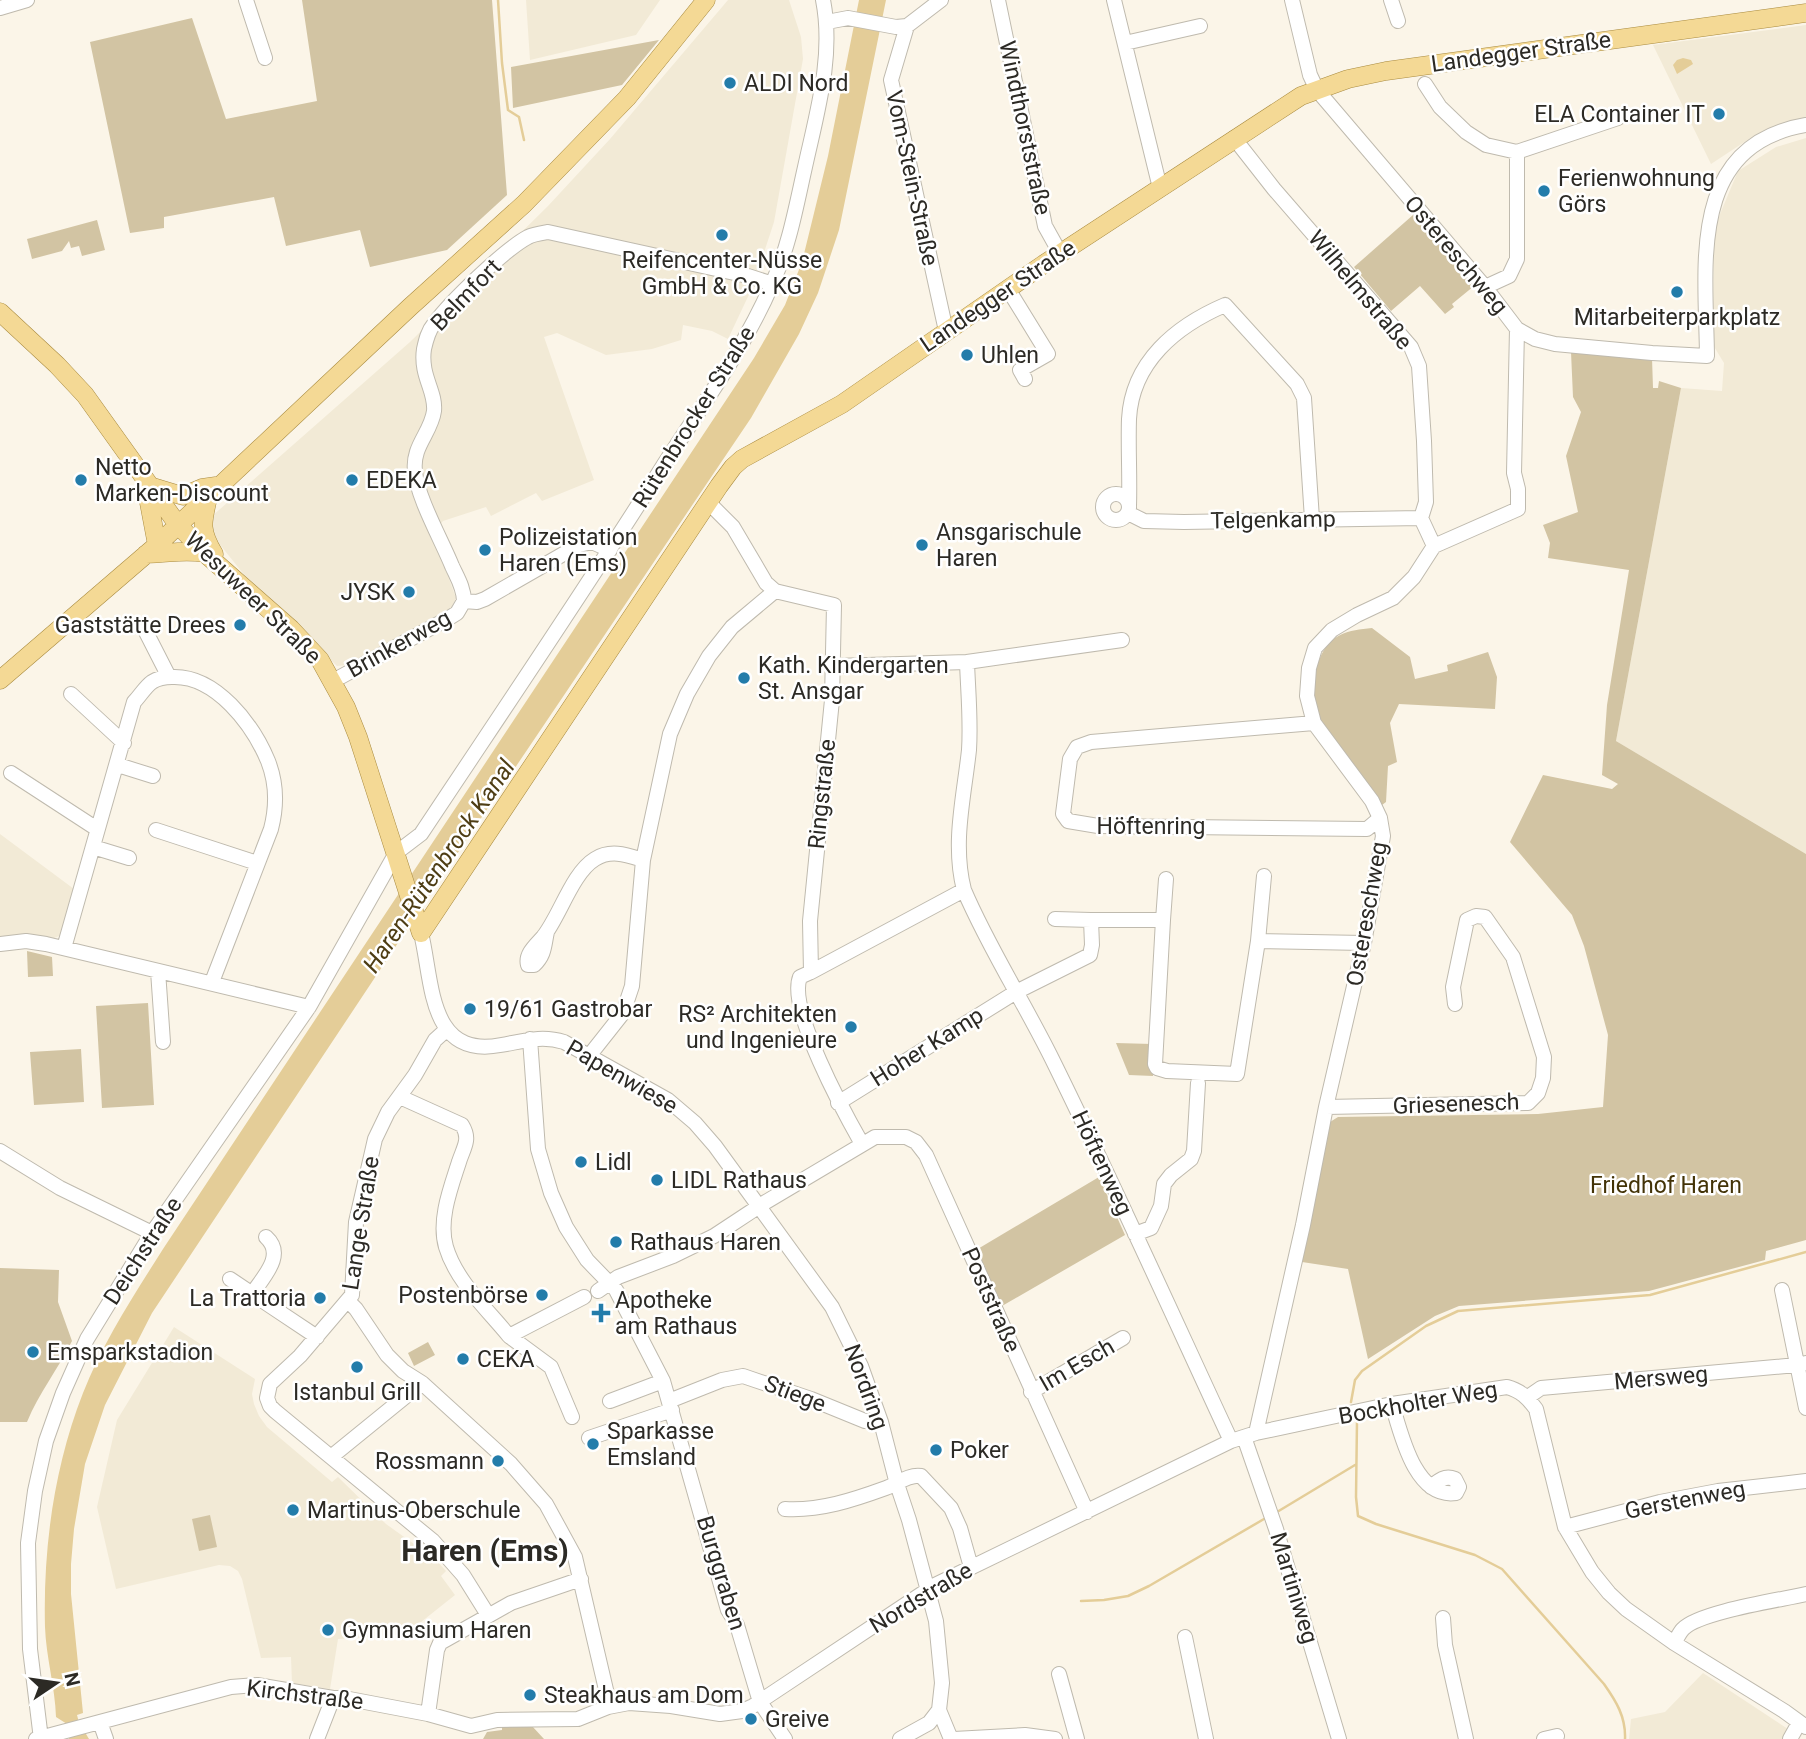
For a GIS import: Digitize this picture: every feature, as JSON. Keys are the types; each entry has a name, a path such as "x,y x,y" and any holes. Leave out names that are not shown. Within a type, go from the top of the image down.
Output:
{"main road":[{"path":"0,680 151,550 524,204 627,98 706,0"},
{"name":"Landegger Straße","path":"419,927 733,467 742,459 842,404 1060,253 1301,96 1348,79 1386,71 1806,13"},
{"name":"Wesuweer Straße","path":"0,312 85,395 178,525 320,660 333,681 358,737 419,927"},
{"path":"151,550 146,482 183,496 202,488 214,491"},
{"path":"214,491 203,518 204,538 225,572"},
{"path":"151,550 162,554 174,550 205,553"}],"street":[{"path":"0,8 27,0"},
{"path":"246,0 265,58"},
{"name":"Rütenbrocker Straße","path":"396,853 421,834 610,550 751,327 773,284 788,243 818,106 827,50 827,22 823,0"},
{"path":"827,22 848,18 889,26 907,26 941,0"},
{"name":"Windthorststraße","path":"998,0 1045,226 1060,253"},
{"path":"1114,0 1160,188"},
{"path":"1292,0 1310,75 1317,90"},
{"path":"1391,0 1398,21"},
{"name":"Vom-Stein-Straße","path":"907,26 891,80 946,331"},
{"path":"1125,43 1200,26"},
{"path":"1425,84 1440,107 1466,132 1486,145 1517,152 1618,118"},
{"name":"Ostereschweg","path":"1244,1437 1303,1225 1326,1107 1364,943 1383,836 1380,818 1372,801 1314,723 1307,695 1308,668 1315,648 1332,630 1393,598 1414,577 1434,546 1518,509 1518,489 1514,473 1517,329 1317,90"},
{"path":"1517,329 1535,339 1555,344 1707,356 1706,236 1719,187 1730,167 1749,146 1774,134 1806,125"},
{"name":"Wilhelmstraße","path":"1234,138 1274,189 1411,347 1419,366 1424,441 1426,502 1421,518"},
{"path":"1485,288 1509,276 1517,259 1517,152"},
{"name":"Belmfort","path":"464,601 461,584 414,472 418,446 434,414 433,400 424,373 427,337 433,325 458,298 513,247 531,236 548,232 748,276 773,284"},
{"path":"1008,289 1048,354 1020,370 1025,379"},
{"name":"Telgenkamp","path":"1312,519 1304,398 1297,384 1224,305 1196,318 1160,347 1140,379 1129,417 1129,510 1144,521 1421,518"},
{"path":"589,1056 623,1013 632,986 643,860 670,734 687,694 709,656 732,626 775,591 766,583 733,527 709,503"},
{"path":"1421,518 1434,546"},
{"name":"Brinkerweg","path":"333,681 449,618 457,613 464,601 477,602 485,599 585,542 610,550"},
{"name":"Ringstraße","path":"775,591 834,605 832,700 812,885 811,972 805,974 798,983 802,1009 825,1075 862,1144"},
{"path":"145,630 169,677"},
{"path":"834,666 967,662 1122,640"},
{"path":"811,972 964,890 957,844 969,746 967,662"},
{"path":"65,947 134,702 151,682 182,677 212,689 249,728 267,760 276,793 271,830 212,982"},
{"path":"71,694 124,743"},
{"name":"Höftenring","path":"1314,723 1091,743 1077,747 1070,759 1063,814 1068,821 1098,826 1367,829 1380,818"},
{"path":"118,765 153,776"},
{"path":"11,773 97,829"},
{"path":"156,830 257,863"},
{"path":"93,847 129,858"},
{"name":"Deichstraße","path":"39,1739 30,1649 28,1543 34,1491 46,1441 63,1393 87,1339 152,1233 309,1007 396,853"},
{"path":"547,932 583,869 596,858 610,853 623,853 643,860"},
{"path":"1166,879 1155,1064 1160,1069 1237,1074 1258,941 1265,876"},
{"name":"Höftenweg","path":"964,890 990,948 1046,1045 1135,1234 1244,1437"},
{"name":"Griesenesch","path":"1326,1107 1528,1103 1538,1093 1543,1077 1544,1057 1513,957 1485,917 1476,916 1467,920 1453,987 1455,1004"},
{"path":"1055,919 1163,920"},
{"name":"Hoher Kamp","path":"838,1102 1016,992 1090,955 1091,920"},
{"path":"419,927 435,1005 446,1030"},
{"path":"0,944 26,941 65,947 309,1007"},
{"path":"1258,941 1364,943"},
{"path":"158,971 163,1042"},
{"name":"Papenwiese","path":"446,1030 456,1040 473,1046 500,1046 530,1039 551,1038 668,1100 715,1146 758,1207"},
{"name":"Lange Straße","path":"446,1030 435,1040 388,1112 375,1139 356,1222 354,1290 348,1301 403,1371 422,1383 511,1464 546,1504 569,1544 581,1579 607,1694 607,1707"},
{"name":"Burggraben","path":"530,1039 538,1149 551,1194 566,1227 603,1286 629,1313 663,1381 728,1610 737,1625 760,1702 785,1739"},
{"path":"1135,1234 1151,1227 1161,1206 1164,1184 1191,1159 1194,1152 1198,1083"},
{"path":"400,1097 463,1125 466,1141 446,1213 446,1247 456,1272 509,1336 551,1367 572,1417"},
{"name":"Poststraße","path":"862,1144 882,1135 905,1137 922,1148 1087,1512"},
{"path":"603,1286 713,1236 862,1144"},
{"path":"0,1151 60,1188 152,1233"},
{"name":"Nordring","path":"758,1207 832,1307 861,1366 881,1422 936,1621 942,1683 939,1710"},
{"path":"252,1294 274,1260 274,1247 266,1237"},
{"path":"230,1279 317,1336"},
{"path":"1782,1290 1801,1364 1806,1408"},
{"path":"509,1336 584,1297"},
{"path":"348,1301 270,1384 267,1398 270,1406 442,1550 463,1575 488,1615"},
{"name":"Im Esch","path":"1031,1392 1124,1338"},
{"name":"Mersweg","path":"1528,1397 1541,1388 1801,1364"},
{"name":"Stiege","path":"589,1438 670,1405 722,1380 743,1376 865,1421 881,1422"},
{"path":"610,1402 663,1381"},
{"path":"331,1457 422,1383"},
{"name":"Bockholter Weg","path":"1244,1437 1392,1404 1507,1387 1519,1390 1528,1397 1535,1409 1565,1527 1592,1572 1609,1593 1626,1609 1674,1643 1803,1725"},
{"path":"1392,1404 1413,1466 1431,1487"},
{"name":"Martiniweg","path":"1244,1437 1276,1529 1339,1739"},
{"name":"Nordstraße","path":"472,1732 497,1720 578,1719 607,1707 629,1703 650,1703 720,1714 742,1711 760,1702 928,1590 1244,1437"},
{"path":"785,1509 805,1510 846,1502 915,1475 921,1476 951,1508 971,1567"},
{"name":"Gerstenweg","path":"1565,1527 1660,1502 1718,1491 1806,1481"},
{"path":"428,1714 440,1643 511,1603 581,1579"},
{"path":"1674,1643 1683,1628 1698,1621 1726,1611 1806,1594"},
{"path":"1443,1618 1445,1645 1466,1739"},
{"path":"1185,1637 1206,1739"},
{"path":"1059,1674 1077,1739"},
{"name":"Kirchstraße","path":"39,1739 243,1685 344,1698 428,1714 472,1732"},
{"path":"317,1739 332,1698"},
{"path":"900,1739 929,1723 939,1710 953,1739 1024,1735 1055,1739"},
{"path":"93,1724 106,1739"},
{"path":"1790,1739 1803,1725"}],"shaded area":[{"path":"526,0 660,0 636,35 530,60"},
{"path":"728,0 789,0 801,37 803,59 774,222 753,286 728,339 712,331 683,325 681,340 652,349 606,355 557,333 544,337 594,480 542,501 536,493 491,516 486,507 443,521 432,533 456,598 451,608 347,665 337,666 246,577 213,536 211,517 410,342 548,206 610,139"},
{"path":"1806,25 1806,119 1793,121 1752,137 1711,164 1653,45"},
{"path":"1806,138 1806,854 1616,741 1681,388 1722,391 1724,363 1713,345 1714,234 1720,214 1738,171 1776,147"},
{"path":"0,834 74,889 62,935 54,938 0,940"},
{"path":"174,1327 255,1379 252,1394 254,1404 267,1427 332,1482 338,1477 386,1524 435,1559 446,1571 441,1576 455,1595 406,1634 338,1639 330,1689 292,1683 291,1657 261,1658 242,1579 238,1571 230,1566 219,1565 116,1589 97,1507 117,1420"},
{"path":"1703,1673 1791,1731 1785,1739 1629,1739 1631,1719 1665,1712"}],"green space":[{"path":"302,0 492,0 507,195 447,250 370,267 360,230 286,246 274,197 164,217 164,228 130,233 90,42 192,18 226,119 317,101"},
{"path":"659,40 622,85 513,108 511,67"},
{"path":"1413,215 1474,286 1452,304 1454,307 1445,314 1420,286 1391,311 1354,267"},
{"path":"97,220 105,250 82,256 79,246 71,248 69,241 62,251 32,259 27,239"},
{"name":"Friedhof Haren","path":"1571,352 1652,358 1653,388 1658,388 1659,381 1681,388 1616,741 1806,854 1806,1240 1766,1251 1765,1260 1649,1291 1459,1306 1435,1316 1368,1359 1348,1269 1302,1262 1330,1122 1338,1117 1538,1114 1603,1107 1608,1035 1584,946 1572,915 1510,842 1543,775 1612,789 1618,784 1602,775 1607,705 1629,570 1548,558 1550,543 1543,525 1578,512 1566,456 1581,412 1573,397"},
{"path":"1372,628 1410,657 1415,679 1448,671 1447,665 1488,652 1497,677 1495,709 1399,704 1390,723 1397,762 1388,766 1386,802 1382,805 1330,737 1320,718 1315,699 1314,678 1320,658 1329,643 1348,632"},
{"path":"27,951 52,957 53,976 28,977"},
{"path":"148,1003 154,1105 102,1108 96,1006"},
{"path":"1116,1043 1152,1044 1153,1076 1129,1075"},
{"path":"81,1049 84,1102 34,1105 30,1052"},
{"path":"1099,1177 1125,1235 1002,1306 976,1250"},
{"name":"Emsparkstadion","path":"0,1268 59,1270 58,1302 72,1341 27,1422 0,1422"},
{"path":"428,1342 435,1355 414,1366 408,1353"},
{"path":"210,1515 217,1547 199,1551 192,1519"},
{"path":"532,1726 544,1739 483,1739 487,1732 502,1730 502,1727"}],"water":[{"name":"Haren-Rütenbrock Kanal","path":"859,0 886,0 839,230 818,293 799,334 751,418 152,1313 105,1405 85,1464 71,1564 71,1594 83,1713 77,1715 82,1734 86,1734 89,1739 69,1739 67,1724 56,1717 46,1638 46,1568 58,1479 73,1421 91,1374 120,1319 163,1249 754,358 785,305 802,262 828,156"},
{"path":"1683,58 1691,60 1693,64 1677,74 1673,65"}],"waterway":[{"path":"498,0 508,110 519,117 524,140"},
{"path":"1351,1402 1355,1380 1362,1371 1426,1326 1458,1311 1650,1295 1806,1252"},
{"path":"1357,1421 1358,1516 1475,1555 1502,1569 1604,1684 1619,1710 1625,1739"},
{"path":"1277,1512 1355,1465"},
{"path":"1081,1601 1128,1596 1264,1519"}],"place":[{"name":"ALDI Nord","path":"730,83"},
{"name":"ELA Container IT","path":"1719,114"},
{"name":"Ferienwohnung Görs","path":"1544,191"},
{"name":"Reifencenter-Nüsse GmbH & Co. KG","path":"722,235"},
{"name":"Mitarbeiterparkplatz","path":"1677,292"},
{"name":"Uhlen","path":"967,355"},
{"name":"Netto Marken-Discount","path":"81,480"},
{"name":"EDEKA","path":"352,480"},
{"name":"Ansgarischule Haren","path":"922,545"},
{"name":"Polizeistation Haren (Ems)","path":"485,550"},
{"name":"JYSK","path":"409,592"},
{"name":"Gaststätte Drees","path":"240,625"},
{"name":"Kath. Kindergarten St. Ansgar","path":"744,678"},
{"name":"19/61 Gastrobar","path":"470,1009"},
{"name":"RS² Architekten und Ingenieure","path":"851,1027"},
{"name":"Lidl","path":"581,1162"},
{"name":"LIDL Rathaus","path":"657,1180"},
{"name":"Rathaus Haren","path":"616,1242"},
{"name":"Postenbörse","path":"542,1295"},
{"name":"La Trattoria","path":"320,1298"},
{"name":"Apotheke am Rathaus","path":"601,1313"},
{"name":"Emsparkstadion","path":"33,1352"},
{"name":"CEKA","path":"463,1359"},
{"name":"Istanbul Grill","path":"357,1367"},
{"name":"Sparkasse Emsland","path":"593,1444"},
{"name":"Poker","path":"936,1450"},
{"name":"Rossmann","path":"498,1461"},
{"name":"Martinus-Oberschule","path":"293,1510"},
{"name":"Gymnasium Haren","path":"328,1630"},
{"name":"Steakhaus am Dom","path":"530,1695"},
{"name":"Greive","path":"751,1719"}],"district":[{"name":"Haren (Ems)","path":"485,1550"}]}
